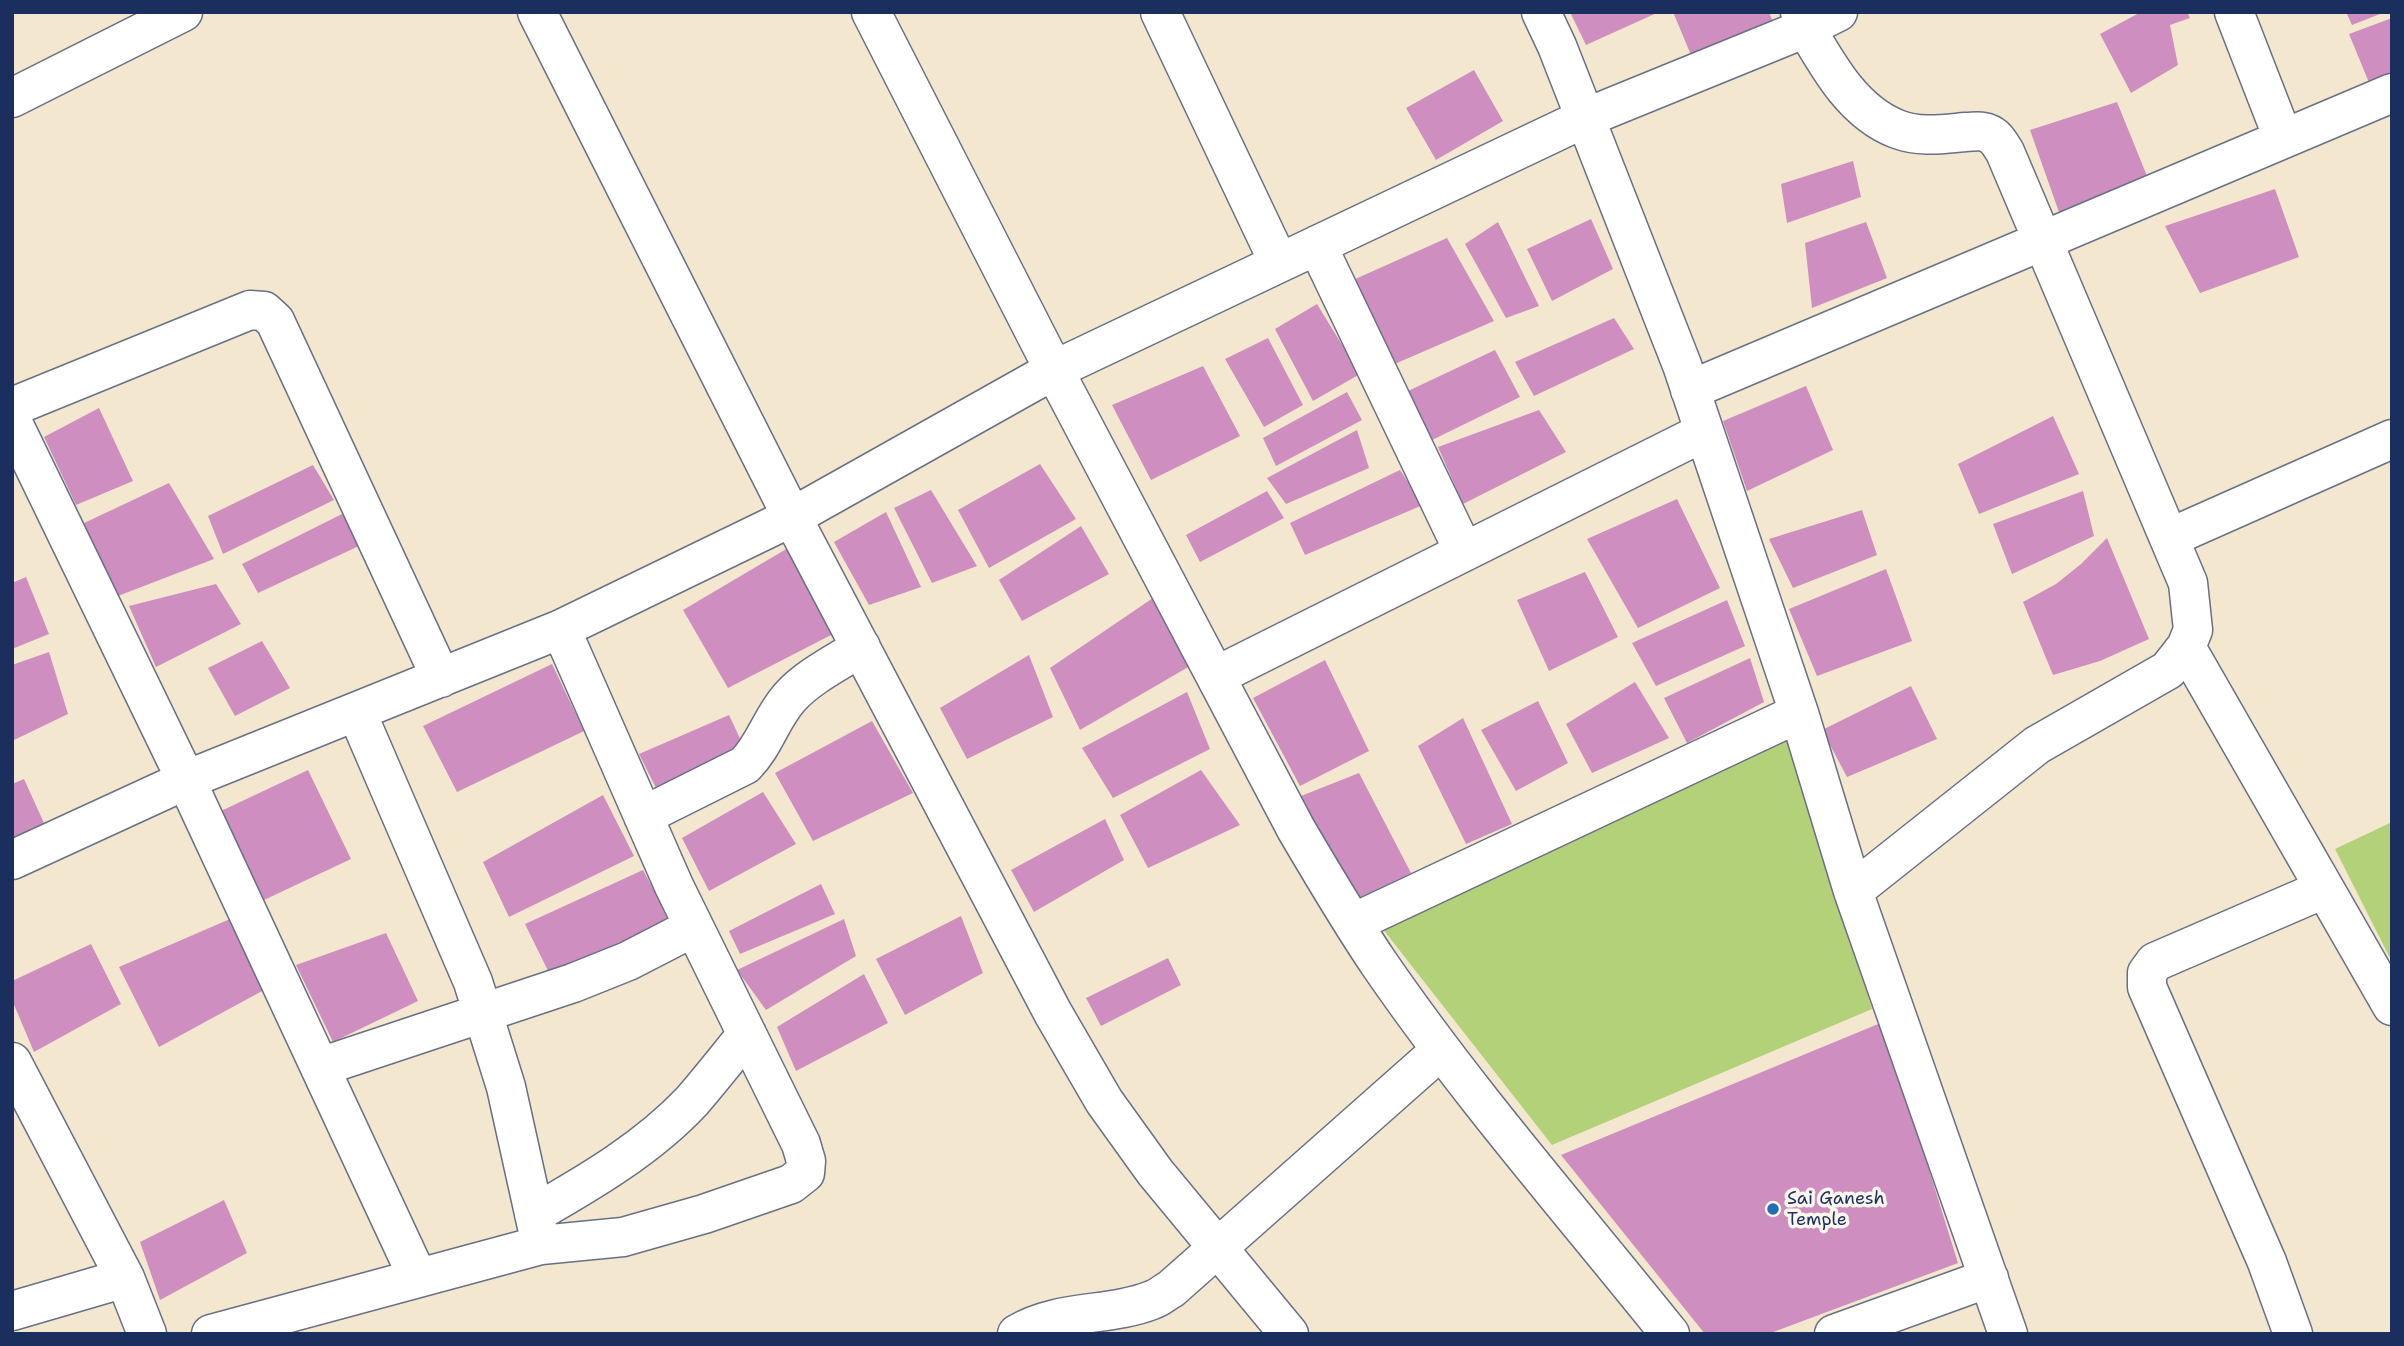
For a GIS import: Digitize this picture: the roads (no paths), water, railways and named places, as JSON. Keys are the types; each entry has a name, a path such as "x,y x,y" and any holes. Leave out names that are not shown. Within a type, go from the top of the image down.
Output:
{"street":[{"path":"12,98 183,12"},
{"path":"537,12 792,517 1053,1013 1104,1101 1156,1172 1289,1334"},
{"path":"871,12 1054,370 1296,829 1353,923 1441,1050 1670,1334"},
{"path":"1160,12 1279,263"},
{"path":"1541,12 1557,46 1690,390 1799,713 1853,891 2008,1334"},
{"path":"2234,12 2283,138"},
{"path":"12,860 186,780 561,629 792,517 1054,370 1585,118 1814,17 1833,74 1875,117 1897,129 1920,136 1985,131 1996,138 2005,152 2188,583 2193,629 2186,647 2168,670 2036,745 1853,891"},
{"path":"1690,390 2392,93"},
{"path":"1317,245 1464,552"},
{"path":"12,407 250,310 264,311 275,321 441,678"},
{"path":"12,421 186,780 418,1278"},
{"path":"1216,676 1704,432"},
{"path":"2169,538 2392,439"},
{"path":"538,1229 623,1237 704,1214 791,1184 805,1172 806,1161 801,1144 694,927 561,629"},
{"path":"643,816 745,765 757,753 788,699 807,681 861,647"},
{"path":"2186,647 2392,1006"},
{"path":"357,713 474,982 506,1087 538,1229"},
{"path":"1353,923 1799,713"},
{"path":"2293,1334 2267,1262 2147,987 2147,973 2155,961 2324,889"},
{"path":"320,1067 573,983 617,965 694,927"},
{"path":"211,1334 418,1278 538,1229 594,1180 649,1139 690,1102 747,1034"},
{"path":"1017,1334 1056,1319 1153,1300 1171,1289 1441,1050"},
{"path":"12,1062 125,1278 147,1334"},
{"path":"12,1311 125,1278"},
{"path":"1833,1334 1989,1278"}],"place":[{"name":"Sai Ganesh Temple","path":"1773,1209"}]}
